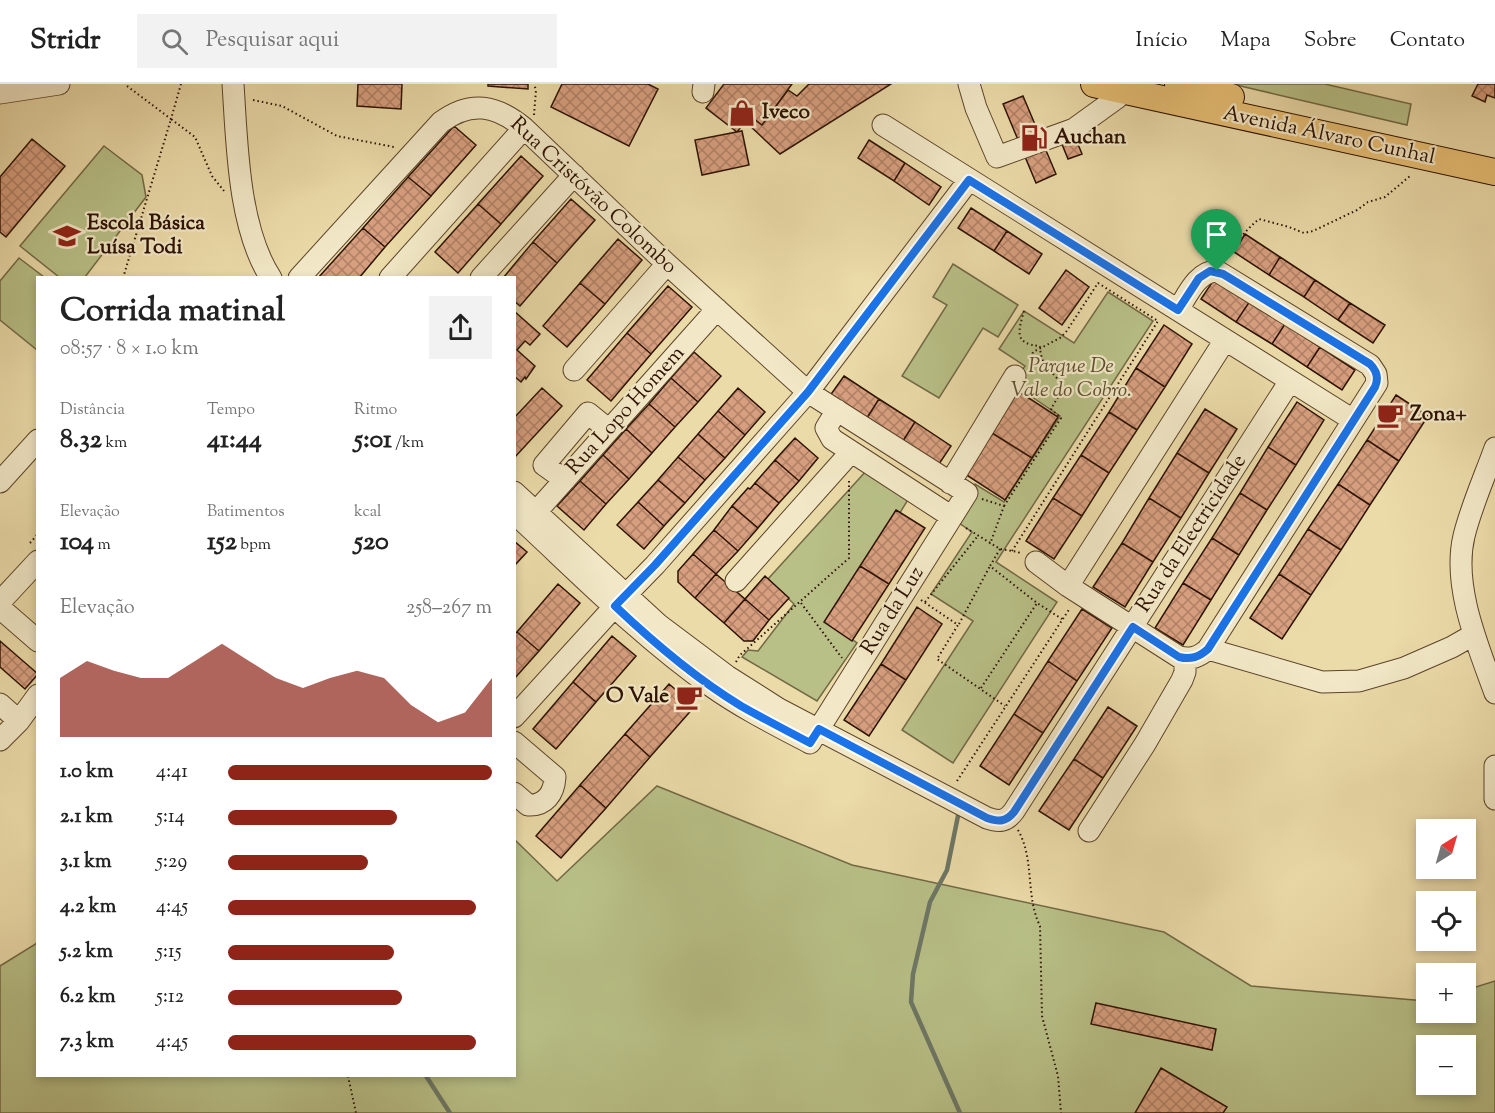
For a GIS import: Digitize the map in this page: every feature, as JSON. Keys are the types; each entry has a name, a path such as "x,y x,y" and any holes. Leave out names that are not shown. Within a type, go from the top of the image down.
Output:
{"main road":[{"name":"Avenida Álvaro Cunhal","path":"1093,84 1495,172"},
{"name":"Avenida Álvaro Cunhal","path":"1178,84 1274,108 1495,157"}],"street":[{"path":"234,84 240,166 248,224 256,251 270,276"},
{"path":"969,84 976,108 998,157 1074,129 1117,98"},
{"path":"1093,84 1117,98 1305,141 1338,146 1352,142"},
{"path":"0,93 46,85"},
{"name":"Rua Cristóvão Colombo","path":"301,276 441,122 463,110 493,109 528,123 574,175 667,264 808,392 958,488"},
{"path":"392,276 528,123"},
{"path":"883,125 1353,420"},
{"path":"483,276 574,175"},
{"path":"516,715 620,600 655,565 808,392 969,180"},
{"path":"574,370 667,264"},
{"path":"1036,562 1179,657 1185,659 1200,655 1208,649 1375,387 1378,378 1374,369 1217,271 1210,271 1199,278 1178,310"},
{"name":"Rua Lopo Homem","path":"536,512 565,480 544,465 588,413 609,430 717,309"},
{"path":"1074,589 1225,340"},
{"name":"Rua da Luz","path":"819,729 952,517 958,488 1015,376"},
{"name":"Rua da Electricidade","path":"1010,817 1290,381"},
{"path":"837,410 826,428 831,439 952,517"},
{"path":"0,482 36,442"},
{"path":"1495,448 1464,537 1461,574 1473,635 1495,693"},
{"path":"736,581 850,452"},
{"path":"516,494 620,600"},
{"path":"516,515 620,600 750,692 987,818 1001,821 1010,817"},
{"path":"0,602 34,552"},
{"path":"0,608 36,639"},
{"path":"1208,649 1322,682 1359,681 1404,668 1473,635"},
{"path":"1089,831 1145,744 1182,680 1185,672 1185,659"},
{"path":"0,740 19,721 36,698"},
{"path":"0,704 19,721"},
{"path":"516,744 555,777 552,793 539,804 528,805 516,795"},
{"path":"1495,766 1495,799"}],"path":[{"path":"124,276 181,84"},
{"path":"528,123 536,90 534,84"},
{"path":"127,86 195,137 212,176 224,191"},
{"path":"254,100 282,106 337,136 366,143 417,148"},
{"path":"1217,271 1242,234 1259,219 1290,226 1304,233 1313,231 1357,210 1368,202 1385,197 1410,176"},
{"path":"1012,551 1158,321 1098,283 1066,333 1040,346 1033,352 1028,370 1024,375 1015,376"},
{"path":"1024,311 1019,329 1020,336 1023,342 1040,346"},
{"path":"990,544 1004,506 1061,418 1051,409 1062,390 1060,382 1044,366 1040,346"},
{"path":"731,669 740,655 849,558 849,478 837,468"},
{"path":"958,488 1004,506"},
{"path":"952,517 977,537 999,549 1018,552 1036,562"},
{"path":"924,602 977,537"},
{"path":"999,549 937,659 1006,706"},
{"path":"990,566 1037,603 1062,619"},
{"path":"947,797 1062,619 1074,589"},
{"path":"906,590 958,625"},
{"path":"800,602 842,658 857,669"},
{"path":"980,689 1037,603"},
{"path":"1010,817 1023,839 1029,860 1034,914 1040,926 1042,1016 1058,1076 1061,1113"},
{"path":"348,1077 356,1113"}],"green space":[{"path":"1232,84 1325,84 1411,104 1407,125"},
{"path":"104,146 142,175 146,197 86,276 58,276 20,246"},
{"path":"19,258 43,276 36,276 36,349 0,320 0,281"},
{"path":"953,264 1018,305 998,337 983,328 939,398 902,376 947,305 933,297"},
{"name":"Parque De Vale do Cobro.","path":"1108,292 1153,321 996,562 1057,602 953,763 902,730 973,621 931,594 972,532 953,519 975,484 1004,502 1060,416 1013,384 1025,366 999,349 1024,311 1074,343"},
{"path":"867,470 909,498 832,624 857,643 817,701 742,657 748,650 758,651 794,604 768,579"},
{"path":"657,786 852,865 1164,932 1251,986 1416,1000 1416,1023 1476,1023 1476,987 1495,981 1495,1113 0,1113 0,966 36,944 36,1077 516,1077 516,841 557,881"}],"building":[{"path":"358,84 402,84 401,109 357,106"},
{"path":"488,84 528,84 528,89 488,86"},
{"path":"562,84 648,84 658,89 629,146 551,107"},
{"name":"Iveco","path":"724,84 792,84 762,125 754,119 749,125 745,122 737,132 706,108"},
{"path":"809,84 891,84 780,154 749,125 754,119 762,125 788,90 797,96"},
{"path":"1478,84 1495,84 1495,98 1487,95 1485,102 1472,96"},
{"path":"1023,96 1056,174 1036,183 1003,104"},
{"path":"1069,122 1082,154 1068,159 1055,127"},
{"path":"454,126 476,145 431,196 408,177"},
{"path":"742,131 749,165 702,175 695,140"},
{"path":"32,139 65,166 6,237 0,232 0,177"},
{"path":"869,140 905,163 894,181 858,158"},
{"path":"521,156 543,176 501,224 478,204"},
{"path":"905,163 941,187 929,205 894,181"},
{"path":"408,177 431,196 385,247 363,228"},
{"path":"571,199 595,220 557,263 533,242"},
{"path":"478,204 501,224 458,273 435,252"},
{"path":"971,208 1007,231 994,251 958,228"},
{"path":"363,228 385,247 361,276 320,276"},
{"path":"1007,231 1042,254 1029,274 994,251"},
{"path":"1245,234 1280,257 1269,275 1234,252"},
{"path":"618,239 642,260 605,304 580,283"},
{"path":"533,242 557,263 520,306 516,303 516,276 505,276"},
{"path":"1280,257 1315,280 1304,297 1269,275"},
{"path":"1066,270 1089,287 1062,325 1039,308"},
{"path":"1215,278 1250,301 1236,322 1201,299"},
{"path":"1315,280 1350,303 1338,320 1304,297"},
{"path":"580,283 605,304 567,347 543,326"},
{"path":"668,286 692,307 651,354 627,333"},
{"path":"1250,301 1285,324 1272,344 1236,322"},
{"path":"1350,303 1385,325 1373,343 1338,320"},
{"path":"516,313 540,334 530,345 525,341 517,350 535,366 521,382 516,378"},
{"path":"1285,324 1320,347 1307,367 1272,344"},
{"path":"1164,325 1192,344 1165,387 1136,368"},
{"path":"627,333 651,354 611,401 587,380"},
{"path":"1320,347 1355,370 1342,390 1307,367"},
{"path":"694,352 721,376 698,402 671,378"},
{"path":"1136,368 1165,387 1137,430 1109,412"},
{"path":"844,376 879,399 865,421 829,397"},
{"path":"671,378 698,402 675,427 649,404"},
{"path":"542,388 562,406 516,456 516,416"},
{"path":"738,388 765,412 745,435 718,411"},
{"path":"1018,391 1058,417 1032,458 992,433"},
{"path":"1396,395 1428,416 1399,461 1367,440"},
{"path":"879,399 915,422 901,444 865,421"},
{"path":"1297,402 1324,420 1296,465 1268,447"},
{"path":"649,404 675,427 652,453 626,429"},
{"path":"1205,409 1237,429 1209,473 1177,453"},
{"path":"718,411 745,435 725,458 698,434"},
{"path":"1109,412 1137,430 1109,473 1081,455"},
{"path":"915,422 951,446 937,467 901,444"},
{"path":"626,429 652,453 629,479 603,455"},
{"path":"992,433 1032,458 1005,500 965,474"},
{"path":"698,434 725,458 705,480 678,457"},
{"path":"795,438 818,458 799,481 775,460"},
{"path":"1367,440 1399,461 1370,505 1338,484"},
{"path":"1268,447 1296,465 1267,510 1240,493"},
{"path":"1177,453 1209,473 1181,518 1149,498"},
{"path":"603,455 629,479 606,504 580,481"},
{"path":"1081,455 1109,473 1082,516 1053,498"},
{"path":"678,457 705,480 685,503 658,480"},
{"path":"775,460 799,481 779,503 755,483"},
{"path":"658,480 685,503 664,526 638,502"},
{"path":"580,481 606,504 584,530 557,506"},
{"path":"755,483 779,503 758,528 732,506"},
{"path":"1338,484 1370,505 1341,550 1308,529"},
{"path":"1240,493 1267,510 1239,555 1212,538"},
{"path":"1053,498 1082,516 1054,559 1026,541"},
{"path":"1149,498 1181,518 1153,562 1122,543"},
{"path":"638,502 664,526 644,549 617,525"},
{"path":"732,506 758,528 738,551 714,530"},
{"path":"896,510 925,528 889,584 860,566"},
{"path":"1308,529 1341,550 1311,595 1279,574"},
{"path":"714,530 738,551 716,574 693,554"},
{"path":"1212,538 1239,555 1211,600 1183,583"},
{"path":"516,543 527,552 516,564"},
{"path":"1122,543 1153,562 1125,607 1093,587"},
{"path":"693,554 716,574 695,598 678,582 678,571"},
{"path":"860,566 889,584 852,641 824,622"},
{"path":"716,574 745,599 724,623 695,598"},
{"path":"1279,574 1311,595 1282,639 1250,618"},
{"path":"765,576 789,598 769,620 745,599"},
{"path":"1183,583 1211,600 1183,645 1155,628"},
{"path":"558,584 580,603 539,651 517,632"},
{"path":"745,599 769,620 753,641 744,641 724,623"},
{"path":"917,607 942,624 906,680 881,664"},
{"path":"1082,609 1112,628 1077,681 1048,661"},
{"path":"516,633 539,651 516,677"},
{"path":"612,636 636,656 596,702 573,682"},
{"path":"0,641 36,672 36,676 25,689 0,667"},
{"path":"1048,661 1077,681 1043,733 1014,714"},
{"path":"881,664 906,680 869,736 844,720"},
{"path":"573,682 596,702 556,749 533,729"},
{"path":"669,684 695,706 650,757 625,734"},
{"path":"1108,707 1137,726 1103,778 1074,759"},
{"path":"1014,714 1043,733 1009,785 980,766"},
{"path":"625,734 650,757 606,808 580,785"},
{"path":"1074,759 1103,778 1069,830 1039,811"},
{"path":"580,785 606,808 561,858 536,836"},
{"path":"1096,1003 1216,1029 1212,1050 1091,1024"},
{"path":"1161,1068 1227,1107 1223,1113 1135,1113"}],"waterway":[{"path":"959,811 947,870 930,902 913,974 911,1002 960,1113"},
{"path":"427,1077 450,1113"}],"place":[{"name":"Iveco","path":"742,113"},
{"name":"Auchan","path":"1034,138"},
{"name":"Escola Básica Luísa Todi","path":"67,236"},
{"name":"Zona+","path":"1390,415"},
{"name":"O Vale","path":"689,697"}],"route":[{"path":"969,180 1178,310 1199,278 1210,271 1217,271 1370,364 1378,378 1375,387 1208,649 1200,655 1185,659 1133,627 1014,812 1006,820 995,821 987,818 819,729 810,743 772,723 711,686 677,661 646,636 615,606 655,565 808,392 969,180"}]}
